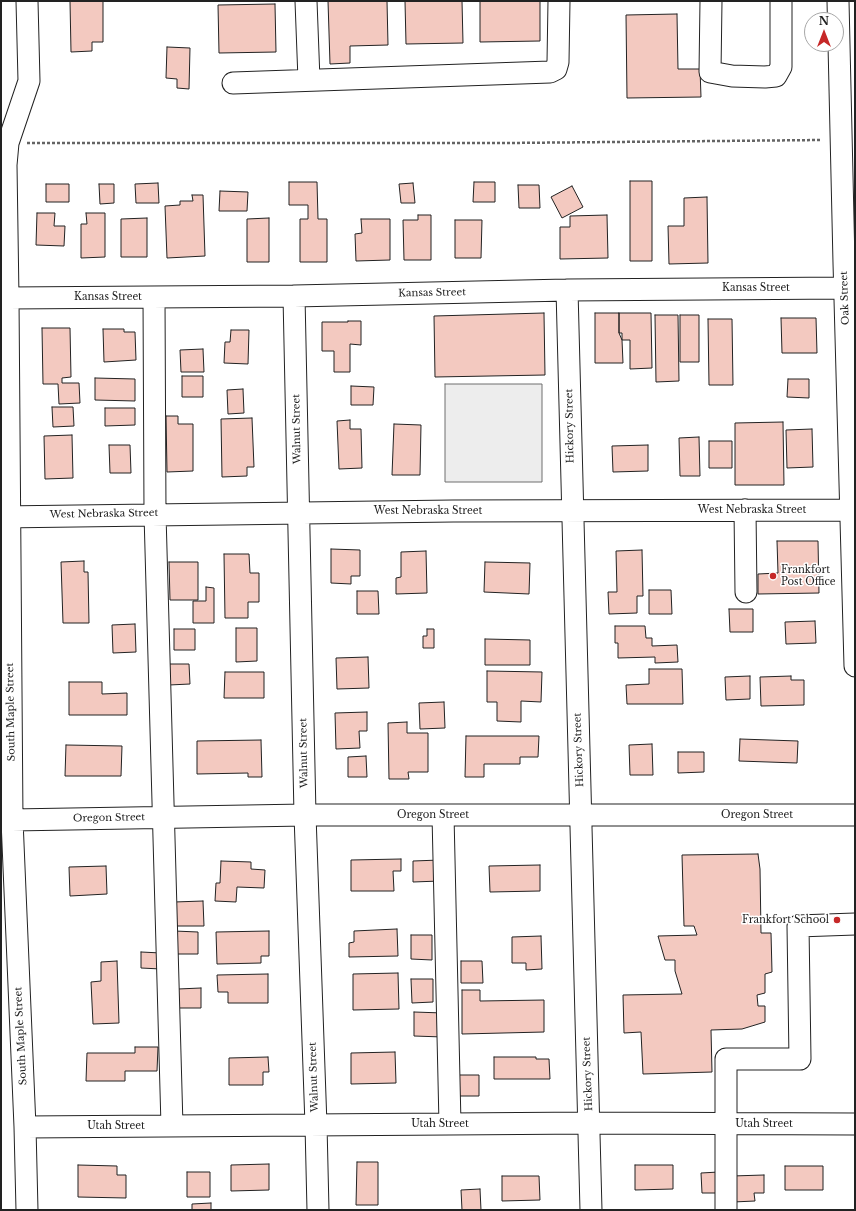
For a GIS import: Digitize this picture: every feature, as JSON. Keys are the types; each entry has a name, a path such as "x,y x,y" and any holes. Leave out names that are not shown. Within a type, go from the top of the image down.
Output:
{"street":[{"name":"South Maple Street","path":"27,1 29,81 8,143 4,213 8,298 5,516 12,820 8,886 25,1127 27,1210"},
{"path":"306,1 309,80"},
{"path":"233,83 550,72 556,69 558,62 559,1"},
{"path":"711,1 710,72 732,76 765,77 776,76 782,68 781,1"},
{"name":"Oak Street","path":"838,1 841,140 850,288 855,666"},
{"name":"Kansas Street","path":"8,298 294,296 567,290 850,288"},
{"name":"Hickory Street","path":"567,290 592,1210"},
{"name":"Walnut Street","path":"294,296 305,815 318,1210"},
{"path":"154,297 155,514 172,1126"},
{"name":"West Nebraska Street","path":"5,516 572,510 853,510"},
{"path":"745,510 746,592"},
{"name":"Oregon Street","path":"12,820 305,815 855,815"},
{"path":"443,815 450,1124"},
{"path":"726,1210 726,1059 800,1059 798,926 855,924"},
{"name":"Utah Street","path":"25,1127 590,1123 855,1124"}],"path":[{"path":"8,143 507,143 841,140"}],"shaded area":[{"path":"445,384 542,384 542,482 445,482"}],"building":[{"path":"70,1 103,1 103,42 92,42 92,51 71,52"},
{"path":"328,1 387,1 388,45 350,46 350,63 330,64"},
{"path":"405,1 462,1 463,43 406,44"},
{"path":"480,1 540,1 540,41 480,42"},
{"path":"275,4 276,52 219,53 218,5"},
{"path":"677,14 678,69 700,69 701,97 627,98 626,15"},
{"path":"167,47 190,48 189,89 177,88 177,79 166,78"},
{"path":"630,181 652,181 652,261 630,261"},
{"path":"289,182 317,182 318,219 327,219 327,262 300,262 300,219 308,219 308,205 289,205"},
{"path":"474,182 495,182 495,202 473,202"},
{"path":"158,183 159,203 136,203 135,184"},
{"path":"413,183 415,203 401,203 399,184"},
{"path":"46,184 69,184 69,202 46,202"},
{"path":"99,184 114,184 114,203 100,204"},
{"path":"518,185 539,185 540,208 519,208"},
{"path":"572,186 583,207 562,218 551,197"},
{"path":"220,191 248,192 247,211 219,211"},
{"path":"192,195 203,195 205,256 167,258 165,206 180,205 180,201 193,201"},
{"path":"707,197 708,263 669,264 668,226 684,226 684,198"},
{"path":"37,213 55,213 54,226 65,226 64,246 36,245"},
{"path":"86,213 105,213 105,257 81,258 81,224 87,224"},
{"path":"418,215 431,215 431,260 404,260 403,220 418,220"},
{"path":"607,215 608,258 560,259 560,227 570,227 570,216"},
{"path":"147,218 147,257 121,257 121,219"},
{"path":"269,218 269,262 247,262 247,219"},
{"path":"361,219 390,219 390,260 356,261 355,234 362,233"},
{"path":"455,220 482,220 481,258 455,258"},
{"path":"544,313 545,375 435,377 434,316"},
{"path":"595,313 619,313 619,333 622,340 623,363 595,363"},
{"path":"619,313 651,313 652,368 630,369 630,340 622,340 622,333 619,333"},
{"path":"655,315 678,315 679,381 656,382"},
{"path":"680,315 699,315 699,362 680,362"},
{"path":"781,318 816,318 817,353 782,353"},
{"path":"708,319 732,319 733,385 709,385"},
{"path":"361,321 361,345 350,344 350,372 334,372 334,351 322,351 322,322"},
{"path":"42,328 70,328 71,377 62,378 62,383 79,383 80,403 59,404 58,384 43,384"},
{"path":"103,329 124,329 124,332 135,332 136,360 104,362"},
{"path":"231,330 249,330 248,364 224,363 225,342 230,342"},
{"path":"203,349 204,372 181,372 180,350"},
{"path":"182,376 203,376 203,397 182,397"},
{"path":"95,378 135,379 135,401 95,400"},
{"path":"788,379 809,379 809,398 787,397"},
{"path":"351,386 374,387 373,405 351,405"},
{"path":"243,389 244,413 228,414 227,390"},
{"path":"52,407 73,407 74,426 53,427"},
{"path":"105,408 135,408 135,425 105,426"},
{"path":"166,416 178,416 178,424 193,424 193,471 167,472"},
{"path":"252,418 254,467 247,467 247,476 222,477 221,419"},
{"path":"350,420 350,429 361,429 362,468 339,469 337,421"},
{"path":"783,422 784,485 735,485 735,423"},
{"path":"394,424 421,425 420,475 392,475"},
{"path":"812,429 813,467 787,468 786,430"},
{"path":"72,435 73,478 45,479 44,436"},
{"path":"699,437 700,476 680,476 679,438"},
{"path":"709,441 732,441 732,468 709,468"},
{"path":"109,445 130,445 131,473 110,473"},
{"path":"648,445 648,471 613,472 612,446"},
{"path":"777,541 818,541 819,593 758,594 758,574 778,573"},
{"path":"331,549 360,550 360,576 351,576 351,584 331,583"},
{"path":"642,550 643,596 637,596 637,613 609,614 608,592 617,592 616,551"},
{"path":"426,551 427,593 396,594 396,578 401,577 401,552"},
{"path":"224,554 249,554 250,573 259,573 259,602 248,602 248,618 225,618"},
{"path":"84,561 84,572 88,572 89,623 63,623 61,562"},
{"path":"169,562 198,562 198,600 170,600"},
{"path":"485,562 530,563 529,594 484,592"},
{"path":"206,587 214,588 214,623 193,623 193,601 206,601"},
{"path":"649,590 671,590 672,614 649,614"},
{"path":"357,591 378,591 379,614 357,614"},
{"path":"729,609 753,609 753,632 730,632"},
{"path":"815,621 816,643 786,644 785,622"},
{"path":"135,624 136,652 113,653 112,625"},
{"path":"615,626 645,626 646,638 652,638 652,646 677,645 678,662 655,663 655,657 618,658 618,643 615,643"},
{"path":"236,628 257,628 257,661 236,662"},
{"path":"174,629 195,629 195,650 174,650"},
{"path":"427,629 434,629 434,648 423,648 423,636 427,636"},
{"path":"485,639 530,640 530,665 485,665"},
{"path":"368,657 369,688 337,689 336,658"},
{"path":"168,664 189,664 190,684 169,685"},
{"path":"649,669 682,669 683,704 627,704 626,685 649,684"},
{"path":"487,671 542,672 541,702 521,701 521,722 497,721 497,702 487,702"},
{"path":"225,672 264,672 264,698 224,698"},
{"path":"750,676 750,699 726,700 725,677"},
{"path":"791,676 791,680 804,680 804,705 761,706 760,677"},
{"path":"69,682 102,682 102,694 127,693 127,715 69,715"},
{"path":"444,702 445,728 420,729 419,703"},
{"path":"367,712 367,731 359,731 360,748 336,749 335,713"},
{"path":"407,722 407,733 428,733 428,772 408,772 409,779 389,779 388,723"},
{"path":"466,736 539,736 538,757 520,757 520,764 484,764 484,777 465,777"},
{"path":"740,739 798,741 797,763 739,761"},
{"path":"261,740 262,777 248,777 248,773 197,774 197,741"},
{"path":"652,744 653,775 630,775 629,745"},
{"path":"66,745 122,746 121,776 65,776"},
{"path":"678,752 704,752 704,772 678,773"},
{"path":"366,756 367,777 348,777 348,757"},
{"path":"758,854 760,869 761,933 771,933 772,972 765,974 765,993 757,995 758,1006 765,1006 765,1022 742,1029 711,1030 712,1072 643,1074 641,1032 624,1033 623,995 682,994 675,971 675,960 665,960 658,936 697,935 694,926 684,926 682,855"},
{"path":"401,859 401,871 393,871 394,891 351,891 351,860"},
{"path":"440,860 440,881 413,882 413,861"},
{"path":"221,861 251,862 251,869 265,870 264,888 237,887 236,902 215,901 216,883 220,883"},
{"path":"540,865 540,891 490,892 489,866"},
{"path":"106,866 107,894 70,896 69,867"},
{"path":"203,901 204,926 174,926 174,902"},
{"path":"397,929 398,956 349,957 349,943 354,942 354,931"},
{"path":"174,931 198,932 198,954 173,954"},
{"path":"269,931 269,956 261,956 261,963 217,964 216,932"},
{"path":"411,935 432,935 432,960 411,959"},
{"path":"541,936 542,969 526,970 526,963 512,963 512,937"},
{"path":"141,952 161,953 161,969 141,968"},
{"path":"117,961 119,1023 93,1024 91,982 101,981 101,962"},
{"path":"461,961 482,961 483,983 461,983"},
{"path":"398,973 399,1009 353,1010 353,974"},
{"path":"268,974 268,1003 228,1003 228,992 218,992 217,975"},
{"path":"411,979 433,979 433,1002 412,1003"},
{"path":"201,988 201,1008 179,1008 178,989"},
{"path":"462,990 480,990 480,1001 544,1000 544,1032 462,1034"},
{"path":"414,1012 443,1013 443,1037 414,1036"},
{"path":"135,1047 158,1047 157,1071 125,1071 125,1081 86,1081 87,1053 135,1053"},
{"path":"395,1052 396,1083 351,1084 351,1053"},
{"path":"268,1057 269,1072 263,1072 263,1085 229,1085 229,1058"},
{"path":"494,1057 536,1057 536,1059 549,1059 550,1079 494,1079"},
{"path":"458,1075 479,1075 479,1096 458,1096"},
{"path":"357,1162 378,1162 378,1205 356,1205"},
{"path":"269,1164 269,1190 231,1191 231,1165"},
{"path":"78,1165 117,1166 117,1175 126,1175 126,1198 78,1197"},
{"path":"635,1165 673,1165 673,1189 635,1190"},
{"path":"785,1166 823,1166 823,1190 785,1190"},
{"path":"187,1172 210,1172 210,1197 187,1197"},
{"path":"719,1172 720,1193 702,1193 701,1173"},
{"path":"764,1175 764,1193 754,1193 755,1201 733,1202 732,1176"},
{"path":"502,1176 539,1176 540,1200 502,1201"},
{"path":"480,1189 481,1210 462,1210 461,1190"},
{"path":"211,1203 211,1210 192,1210 192,1204"}],"place":[{"name":"Frankfort Post Office","path":"773,576"},
{"name":"Frankfort School","path":"837,920"}]}
